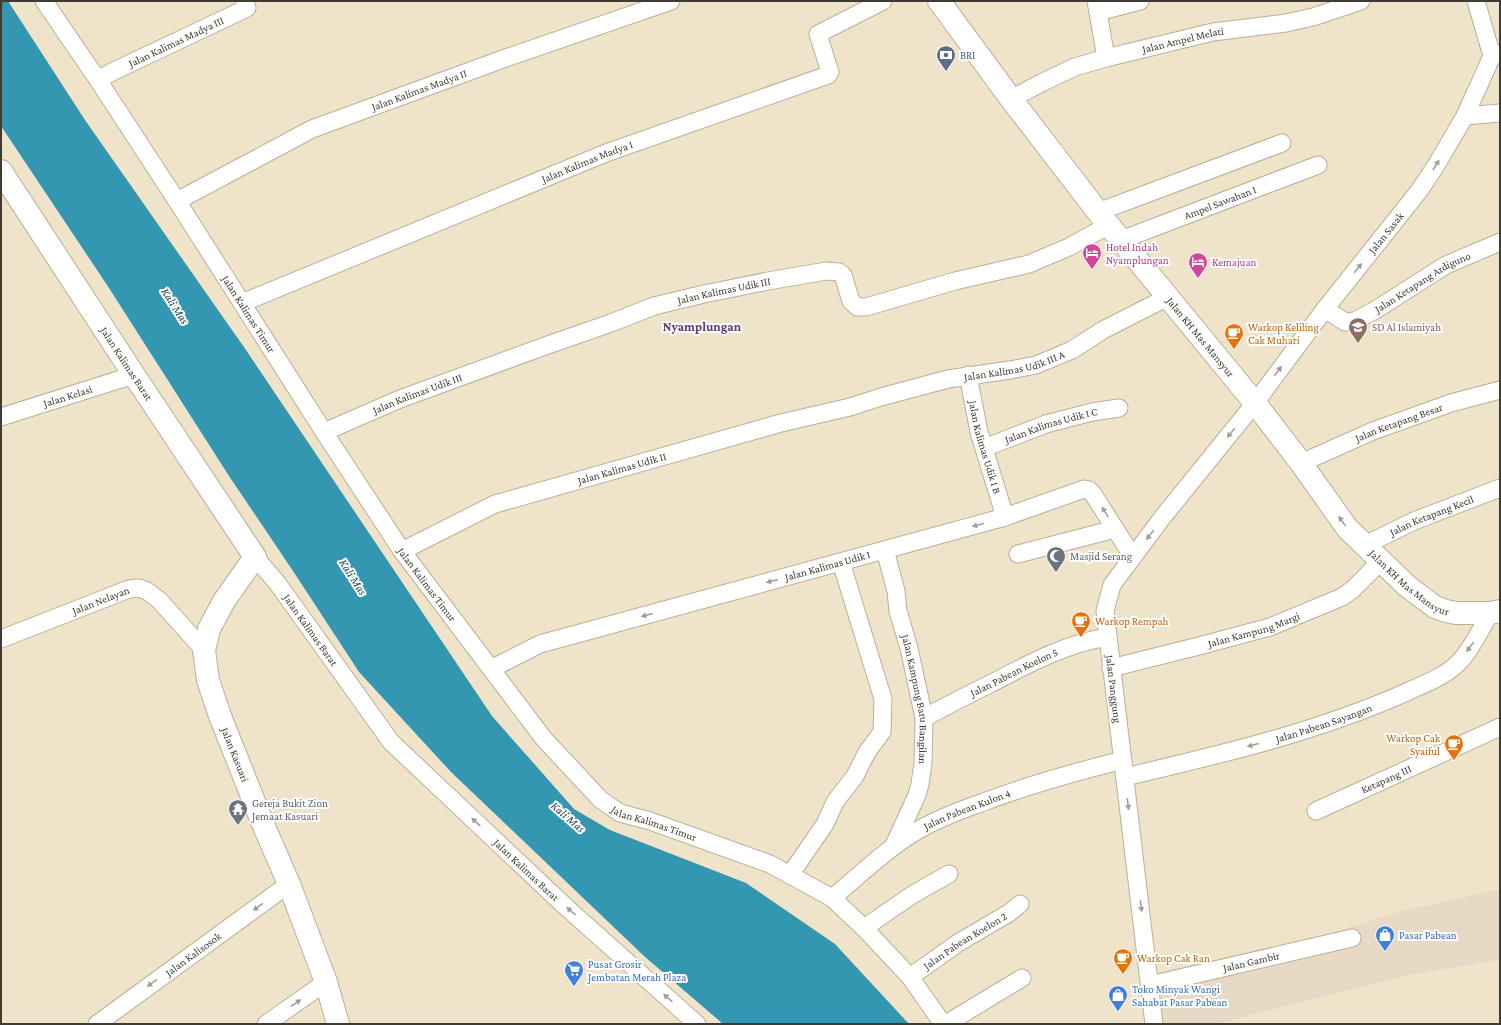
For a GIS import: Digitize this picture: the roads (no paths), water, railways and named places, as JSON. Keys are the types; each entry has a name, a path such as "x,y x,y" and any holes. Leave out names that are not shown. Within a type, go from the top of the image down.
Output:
{"street":[{"name":"Jalan Kalimas Timur","path":"44,1 178,201 324,432 402,551 544,739 602,800 620,813 650,821 770,864 832,898 864,928 910,977 945,1024"},
{"name":"Jalan Kalimas Madya III","path":"98,80 246,8 245,1"},
{"name":"Jalan Kalimas Madya II","path":"178,201 312,129 503,59 670,1"},
{"name":"Jalan Kalimas Madya I","path":"242,303 606,153 828,75 830,72 818,34 883,1"},
{"name":"Jalan KH Mas Mansyur","path":"939,1 1011,99 1109,225 1255,403 1301,463 1347,528 1407,586 1435,607 1446,612 1456,613 1495,612"},
{"path":"1106,58 1097,7 1140,1"},
{"name":"Jalan Ampel Melati","path":"1011,99 1036,85 1075,67 1106,58 1213,32 1286,23 1313,17 1361,1"},
{"path":"1476,1 1496,55"},
{"name":"Jalan Sasak","path":"1255,403 1325,309 1419,191 1465,116 1496,55"},
{"path":"1465,116 1500,113"},
{"path":"1109,225 1282,143"},
{"name":"Ampel Sawahan I","path":"1109,225 1318,165"},
{"name":"Jalan Kalimas Barat","path":"1,171 255,557 278,584 391,742 567,908 697,1024"},
{"name":"Jalan Kalimas Udik III","path":"324,432 400,399 654,306 739,286 826,271 839,272 843,275 851,301 857,307 866,307 955,281 1029,264 1069,247 1109,225"},
{"name":"Jalan Ketapang Ardiguno","path":"1325,309 1345,322 1355,321 1377,309 1446,265 1500,242"},
{"name":"Jalan Kalimas Udik III A","path":"850,407 911,389 968,375 1036,365 1072,350 1103,330 1168,297"},
{"name":"Jalan Kelasi","path":"1,417 134,375"},
{"name":"Jalan Kalimas Udik I B","path":"968,375 984,448 1005,517"},
{"name":"Jalan Ketapang Besar","path":"1301,463 1373,431 1451,403 1500,390"},
{"name":"Jalan Panggung","path":"1154,1024 1105,611 1112,585 1162,518 1255,403"},
{"name":"Jalan Kalimas Udik II","path":"402,551 495,504 780,423 850,407"},
{"name":"Jalan Kalimas Udik I C","path":"984,448 1046,424 1092,412 1118,408"},
{"name":"Jalan Ketapang Kecil","path":"1365,545 1414,521 1500,488"},
{"name":"Jalan Kalimas Udik I","path":"491,669 540,644 1005,517 1084,489 1089,490 1093,494 1133,558"},
{"path":"1018,554 1115,529"},
{"name":"Jalan Kampung Baru Bangilan","path":"885,550 896,591 898,611 909,648 924,718 923,763 920,784 917,795 894,845"},
{"name":"Jalan Kasuari","path":"255,557 224,601 209,629 204,650 208,680 220,716 263,824 289,884 326,982 338,1024"},
{"name":"Jalan Kampung Margi","path":"1111,668 1270,627 1342,597 1352,590 1382,561"},
{"path":"790,875 825,824 834,802 855,776 867,752 882,732 884,699 841,562"},
{"name":"Jalan Nelayan","path":"1,639 129,589 139,588 147,591 159,600 204,650"},
{"name":"Jalan Pabean Sayangan","path":"1125,777 1268,741 1387,701 1438,678 1461,661 1495,612"},
{"name":"Jalan Pabean Koelon 5","path":"924,718 1006,675 1041,659 1092,640 1108,637"},
{"name":"Ketapang III","path":"1316,811 1500,727"},
{"name":"Jalan Pabean Kulon 4","path":"832,898 894,845 933,822 1009,792 1123,760"},
{"path":"864,928 912,895 949,874"},
{"name":"Jalan Kalisosok","path":"97,1024 289,884"},
{"name":"Jalan Pabean Koelon 2","path":"910,977 958,943 1009,913 1020,904"},
{"name":"Jalan Gambir","path":"1150,985 1352,938"},
{"path":"945,1024 1022,978"},
{"path":"266,1024 326,982"}],"water":[{"name":"Kali Mas","path":"1,1 8,1 85,120 246,350 492,716 574,809 610,830 746,883 835,944 909,1024 723,1024 644,956 451,772 359,672 229,476 109,288 1,126"}],"place":[{"name":"BRI","path":"946,72"},
{"name":"Hotel Indah Nyamplungan","path":"1092,270"},
{"name":"Kemajuan","path":"1198,279"},
{"name":"SD Al Islamiyah","path":"1358,344"},
{"name":"Warkop Keliling Cak Muhari","path":"1234,350"},
{"name":"Masjid Serang","path":"1056,573"},
{"name":"Warkop Rempah","path":"1081,638"},
{"name":"Warkop Cak Syaiful","path":"1454,761"},
{"name":"Gereja Bukit Zion Jemaat Kasuari","path":"238,826"},
{"name":"Pasar Pabean","path":"1385,952"},
{"name":"Warkop Cak Ran","path":"1123,975"},
{"name":"Pusat Grosir Jembatan Merah Plaza","path":"574,987"},
{"name":"Toko Minyak Wangi Sahabat Pasar Pabean","path":"1118,1012"}],"district":[{"name":"Nyamplungan","path":"702,326"}]}
